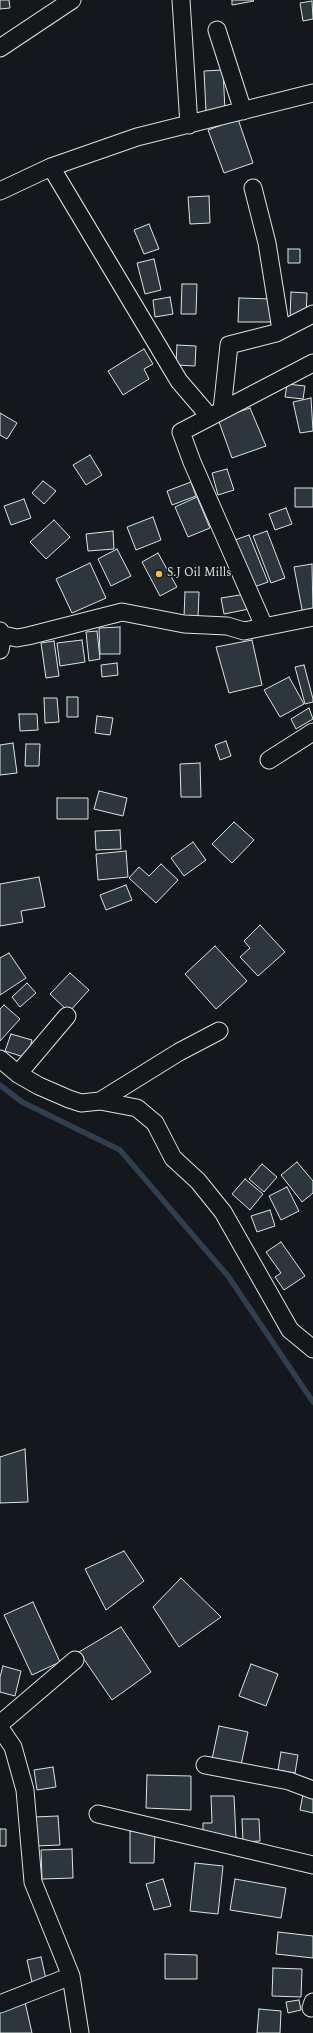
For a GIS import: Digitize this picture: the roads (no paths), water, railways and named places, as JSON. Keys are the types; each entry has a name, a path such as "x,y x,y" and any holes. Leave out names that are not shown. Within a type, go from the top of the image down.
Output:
{"street":[{"path":"0,48 72,0"},
{"path":"181,0 189,125"},
{"path":"217,30 243,111"},
{"path":"0,191 51,167 138,137 313,93"},
{"path":"51,167 180,381 215,413"},
{"path":"253,188 267,243 282,330"},
{"path":"215,413 229,345 282,330 313,314"},
{"path":"264,626 192,462 181,432 313,362"},
{"path":"1,639 28,636 122,612 184,624 228,626 244,631 313,617"},
{"path":"270,760 313,732"},
{"path":"18,1074 67,1016"},
{"path":"100,1101 180,1052 219,1031"},
{"path":"0,1059 18,1074 39,1086 81,1103 100,1101 137,1108 156,1123 173,1158 198,1181 223,1212 290,1330 313,1349"},
{"path":"0,1724 75,1660"},
{"path":"0,1728 13,1748 25,1790 33,1882 71,1976 80,2033"},
{"path":"205,1765 289,1781 313,1790"},
{"path":"98,1814 313,1865"},
{"path":"0,2004 71,1976"}],"waterway":[{"path":"0,1085 22,1102 120,1150 228,1276 313,1402"}],"place":[{"name":"S.J Oil Mills","path":"159,574"}]}
